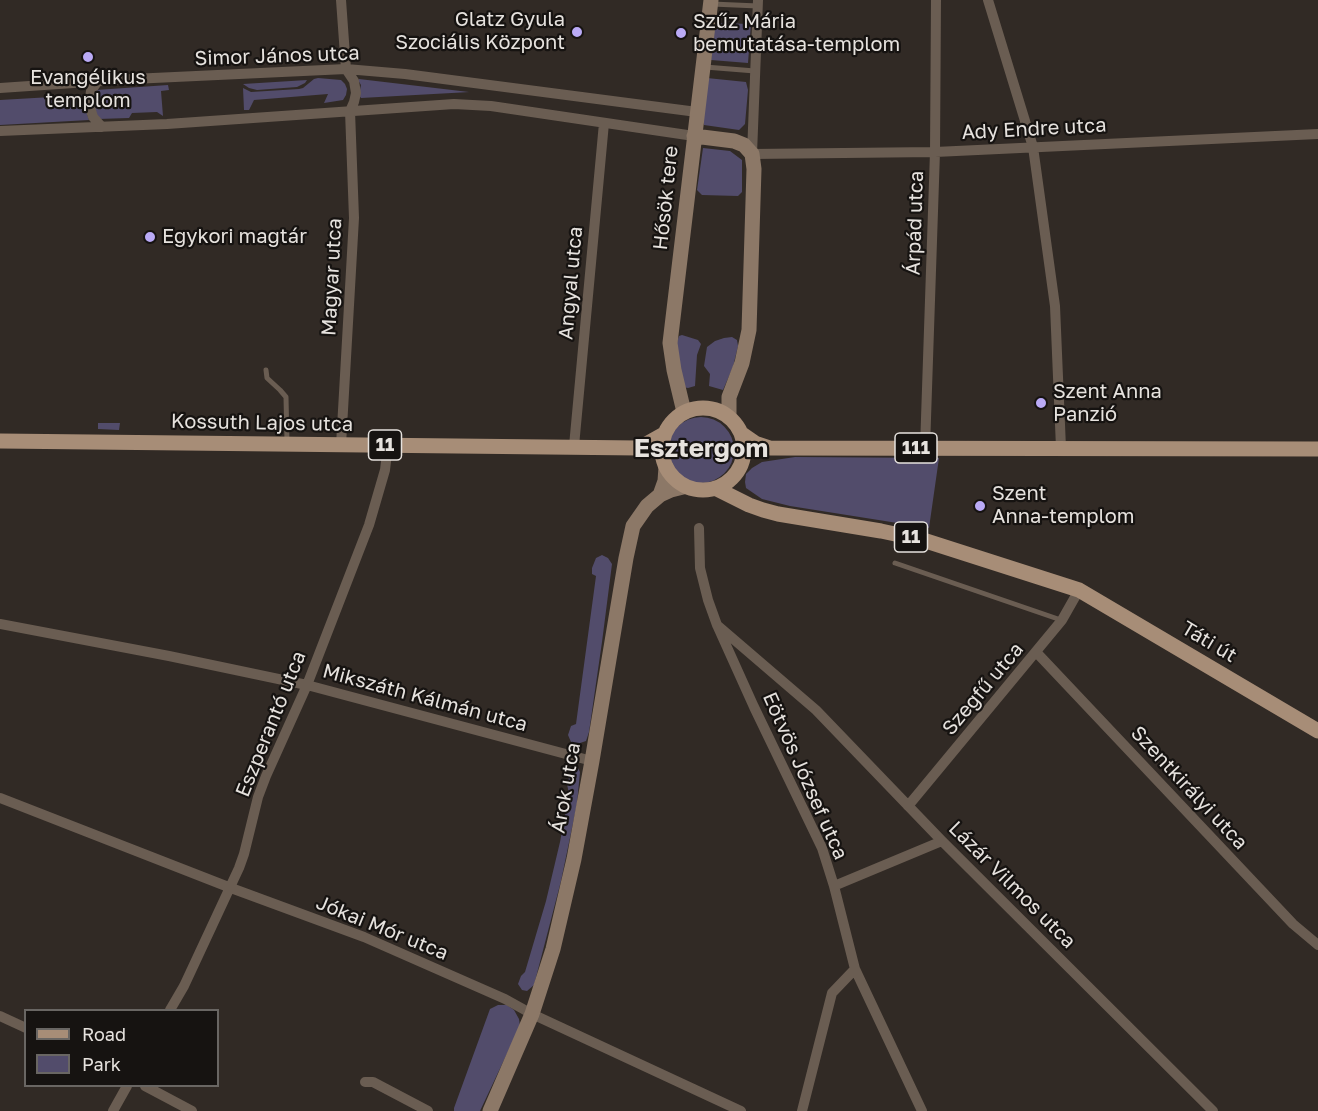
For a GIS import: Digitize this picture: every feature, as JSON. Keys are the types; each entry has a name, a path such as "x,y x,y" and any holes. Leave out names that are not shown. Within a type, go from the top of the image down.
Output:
{"main road":[{"path":"694,136 710,2"},
{"name":"Hősök tere","path":"684,412 670,343 694,136 734,141 744,145 752,154"},
{"path":"729,417 729,397 742,363 749,330 754,169 752,154"},
{"path":"660,495 665,481 662,446 664,434 669,425 684,412 696,408 707,408 729,417 737,424 742,434 745,445 744,456 735,488 739,499"},
{"path":"639,448 664,434"},
{"name":"111","path":"742,434 755,443 770,448 1318,448"},
{"name":"Kossuth Lajos utca","path":"0,441 639,448"},
{"name":"11","path":"639,448 664,463 672,477 683,487 698,491 717,489 749,505 778,514 923,540 1079,590"},
{"path":"717,489 770,448"},
{"name":"Árok utca","path":"490,1111 532,1014 553,949 574,859 633,526 647,506 660,495 683,487"},
{"name":"Táti út","path":"1079,590 1318,731"}],"street":[{"name":"Magyar utca","path":"341,0 346,69 356,87 350,111 354,218 341,445"},
{"name":"Árpád utca","path":"925,448 935,152 936,0"},
{"path":"988,0 1033,147 1055,306 1061,448"},
{"path":"752,154 758,3"},
{"name":"Simor János utca","path":"0,88 346,69 697,112"},
{"path":"98,81 91,91 89,104 93,117 102,127"},
{"path":"0,131 102,127 454,104 491,106 694,136"},
{"name":"Angyal utca","path":"574,447 604,123"},
{"name":"Ady Endre utca","path":"752,154 935,152 1318,134"},
{"name":"Eszperantó utca","path":"171,1009 231,888 244,854 262,786 307,685 369,525 385,470 388,445"},
{"name":"Eötvös József utca","path":"699,528 700,568 717,625 822,848 855,969 922,1111"},
{"name":"Szegfű utca","path":"908,806 1036,653 1062,620 1079,590"},
{"name":"Mikszáth Kálmán utca","path":"0,624 307,685 592,761"},
{"name":"Eötvös József utca","path":"717,625 787,684"},
{"name":"Szentkirályi utca","path":"1036,653 1293,924 1318,945"},
{"name":"Lázár Vilmos utca","path":"787,684 816,710 942,842 1213,1111"},
{"name":"Jókai Mór utca","path":"0,798 364,937 505,999 532,1014 741,1111"},
{"path":"834,886 942,842"},
{"path":"802,1111 832,993 855,969"},
{"path":"0,1016 24,1027"},
{"path":"365,1082 373,1082 428,1111"},
{"path":"113,1111 126,1087"},
{"path":"147,1087 192,1111"}],"lane":[{"path":"710,2 758,3"},
{"path":"703,67 755,71"},
{"path":"266,370 267,378 286,397 287,444"},
{"path":"895,563 1062,620"}],"green space":[{"path":"715,23 751,24 748,63 711,60"},
{"path":"318,78 341,80 347,89 343,100 324,103 328,94 254,100 249,110 244,110 243,88 251,92 299,89"},
{"path":"707,78 746,82 748,90 745,124 739,130 704,125"},
{"path":"359,79 470,92 361,98"},
{"path":"307,80 297,87 257,90 243,84"},
{"path":"168,85 169,90 161,91 163,116 157,112 132,113 129,118 98,119 94,108 96,90"},
{"path":"86,95 84,105 89,120 0,125 0,100"},
{"path":"703,148 730,151 742,160 742,192 738,196 702,195 697,190"},
{"path":"679,336 698,340 701,344 697,355 695,386 688,388 683,387 676,345"},
{"path":"732,337 737,340 738,346 733,367 723,390 709,386 710,374 704,366 707,347 715,341"},
{"path":"695,417 707,417 725,426 732,437 734,450 732,463 725,474 714,481 695,483 682,478 673,469 668,456 668,444 673,431 682,422"},
{"path":"98,423 120,423 119,430 98,429"},
{"path":"795,457 939,458 929,528 790,506 762,499 746,488 746,474 752,468 762,462"},
{"path":"602,555 612,564 602,642 589,732 586,741 577,744 571,742 568,735 571,726 576,724 596,576 592,574 592,568 596,558"},
{"path":"572,767 578,768 580,772 577,804 561,881 534,985 527,991 522,990 518,984 525,972 546,901 560,842 569,794 567,784"},
{"path":"498,1005 507,1005 514,1010 520,1026 480,1111 454,1111 490,1009"}],"place":[{"name":"Glatz Gyula Szociális Központ","path":"577,32"},
{"name":"Szűz Mária bemutatása-templom","path":"681,33"},
{"name":"Evangélikus templom","path":"88,57"},
{"name":"Egykori magtár","path":"150,237"},
{"name":"Szent Anna Panzió","path":"1041,403"},
{"name":"Szent Anna-templom","path":"980,506"}],"district":[{"name":"Esztergom","path":"701,449"}]}
